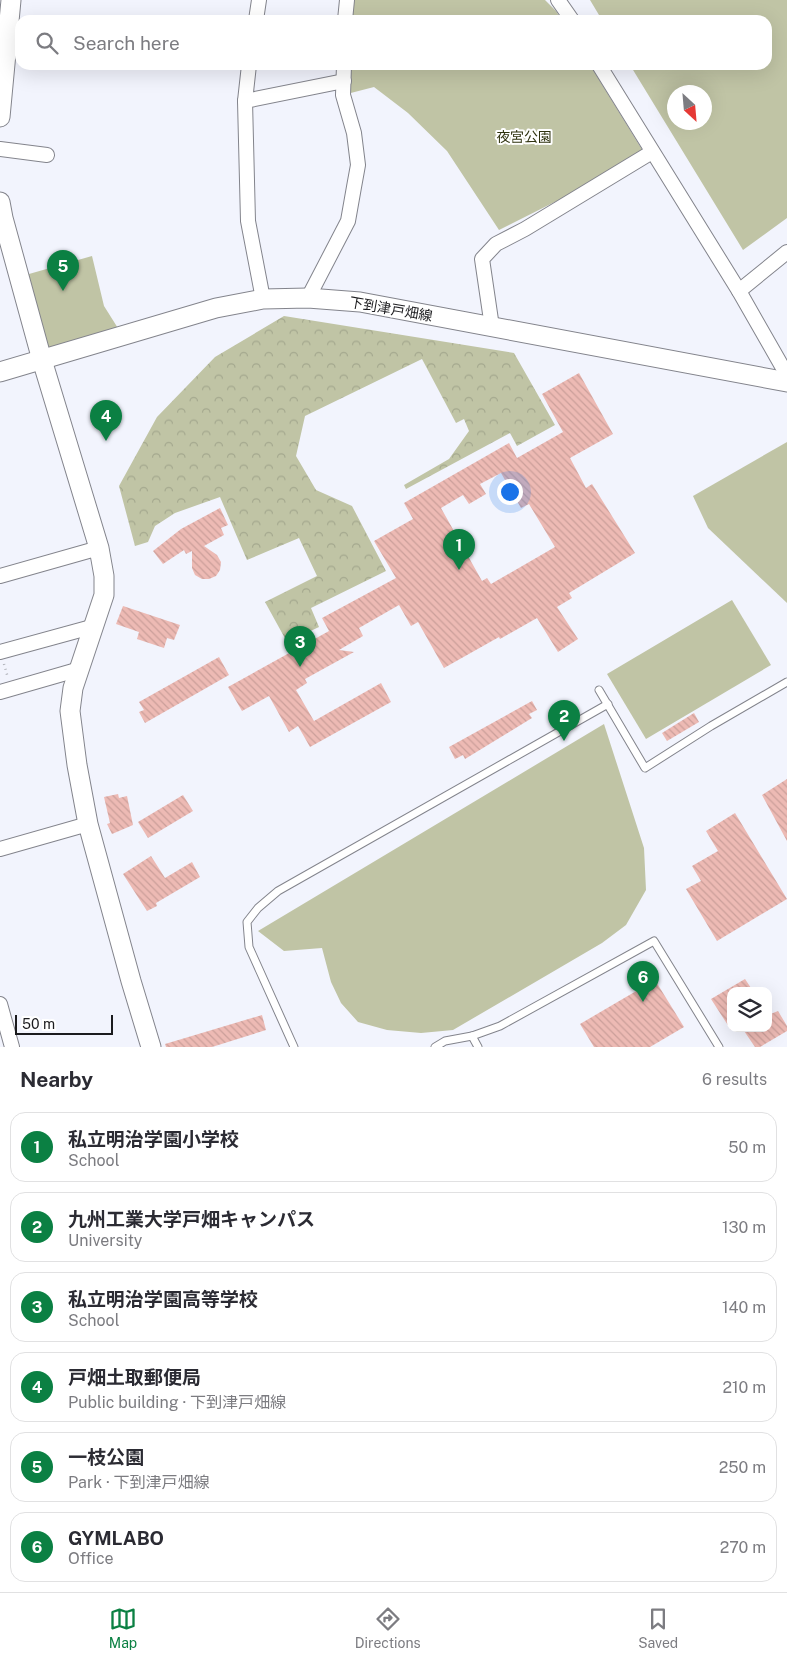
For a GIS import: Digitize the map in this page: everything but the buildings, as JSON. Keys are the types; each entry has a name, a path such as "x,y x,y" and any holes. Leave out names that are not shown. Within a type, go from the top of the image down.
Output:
{"street":[{"path":"0,118 11,0"},
{"path":"257,15 259,0"},
{"path":"346,15 347,0"},
{"path":"558,0 568,15"},
{"path":"249,70 245,101 248,221 264,299"},
{"path":"308,298 348,221 358,166 354,133 344,95 344,70"},
{"path":"602,70 739,291 787,375"},
{"path":"245,101 344,81"},
{"path":"0,149 47,155"},
{"path":"492,327 482,259 496,244 525,229 652,152"},
{"path":"1,213 42,360 99,548 104,576 104,595 73,688 70,711 77,765 88,824 151,1047"},
{"path":"739,291 787,252"},
{"name":"下到津戸畑線","path":"0,372 207,311 264,299 308,298 360,302 787,382"},
{"path":"0,576 99,548"},
{"path":"0,652 95,626"},
{"path":"6,690 80,669"},
{"path":"0,849 88,824"},
{"path":"0,1004 12,1047"}],"lane":[{"path":"599,690 645,768 711,726 787,682"},
{"path":"294,1047 249,947 248,922 258,908 278,891 608,704"},
{"path":"434,1047 445,1041 472,1036 500,1026 654,941 719,1047"},
{"path":"472,1036 478,1047"}],"path":[{"path":"0,652 6,690"}],"green space":[{"path":"351,0 545,0 559,15 350,15"},
{"path":"590,0 787,0 787,218 743,250 670,130 712,130 712,85 667,85 667,126 633,70 772,70 772,15 599,15"},
{"name":"夜宮公園","path":"346,70 593,70 646,156 499,230 447,151 408,113 374,87 343,95"},
{"path":"92,256 104,306 121,333 44,356 22,276"},
{"path":"284,316 514,353 555,425 517,446 510,433 406,489 404,485 449,459 469,431 464,419 456,423 422,359 305,416 296,456 316,490 352,506 386,571 311,608 319,627 287,642 265,602 317,576 299,538 247,560 220,497 175,513 155,526 148,542 135,546 119,486 157,417 215,357"},
{"path":"787,442 787,603 708,528 693,496"},
{"path":"732,600 771,665 646,739 607,674"},
{"path":"604,724 644,848 646,890 626,925 602,943 453,1030 421,1033 387,1030 358,1022 341,1003 331,982 322,948 284,951 258,931"}],"place":[{"name":"一枝公園","path":"63,291"},
{"name":"戸畑土取郵便局","path":"106,441"},
{"name":"私立明治学園小学校","path":"459,570"},
{"name":"私立明治学園高等学校","path":"300,667"},
{"name":"九州工業大学戸畑キャンパス","path":"564,741"},
{"name":"GYMLABO","path":"643,1002"}]}
